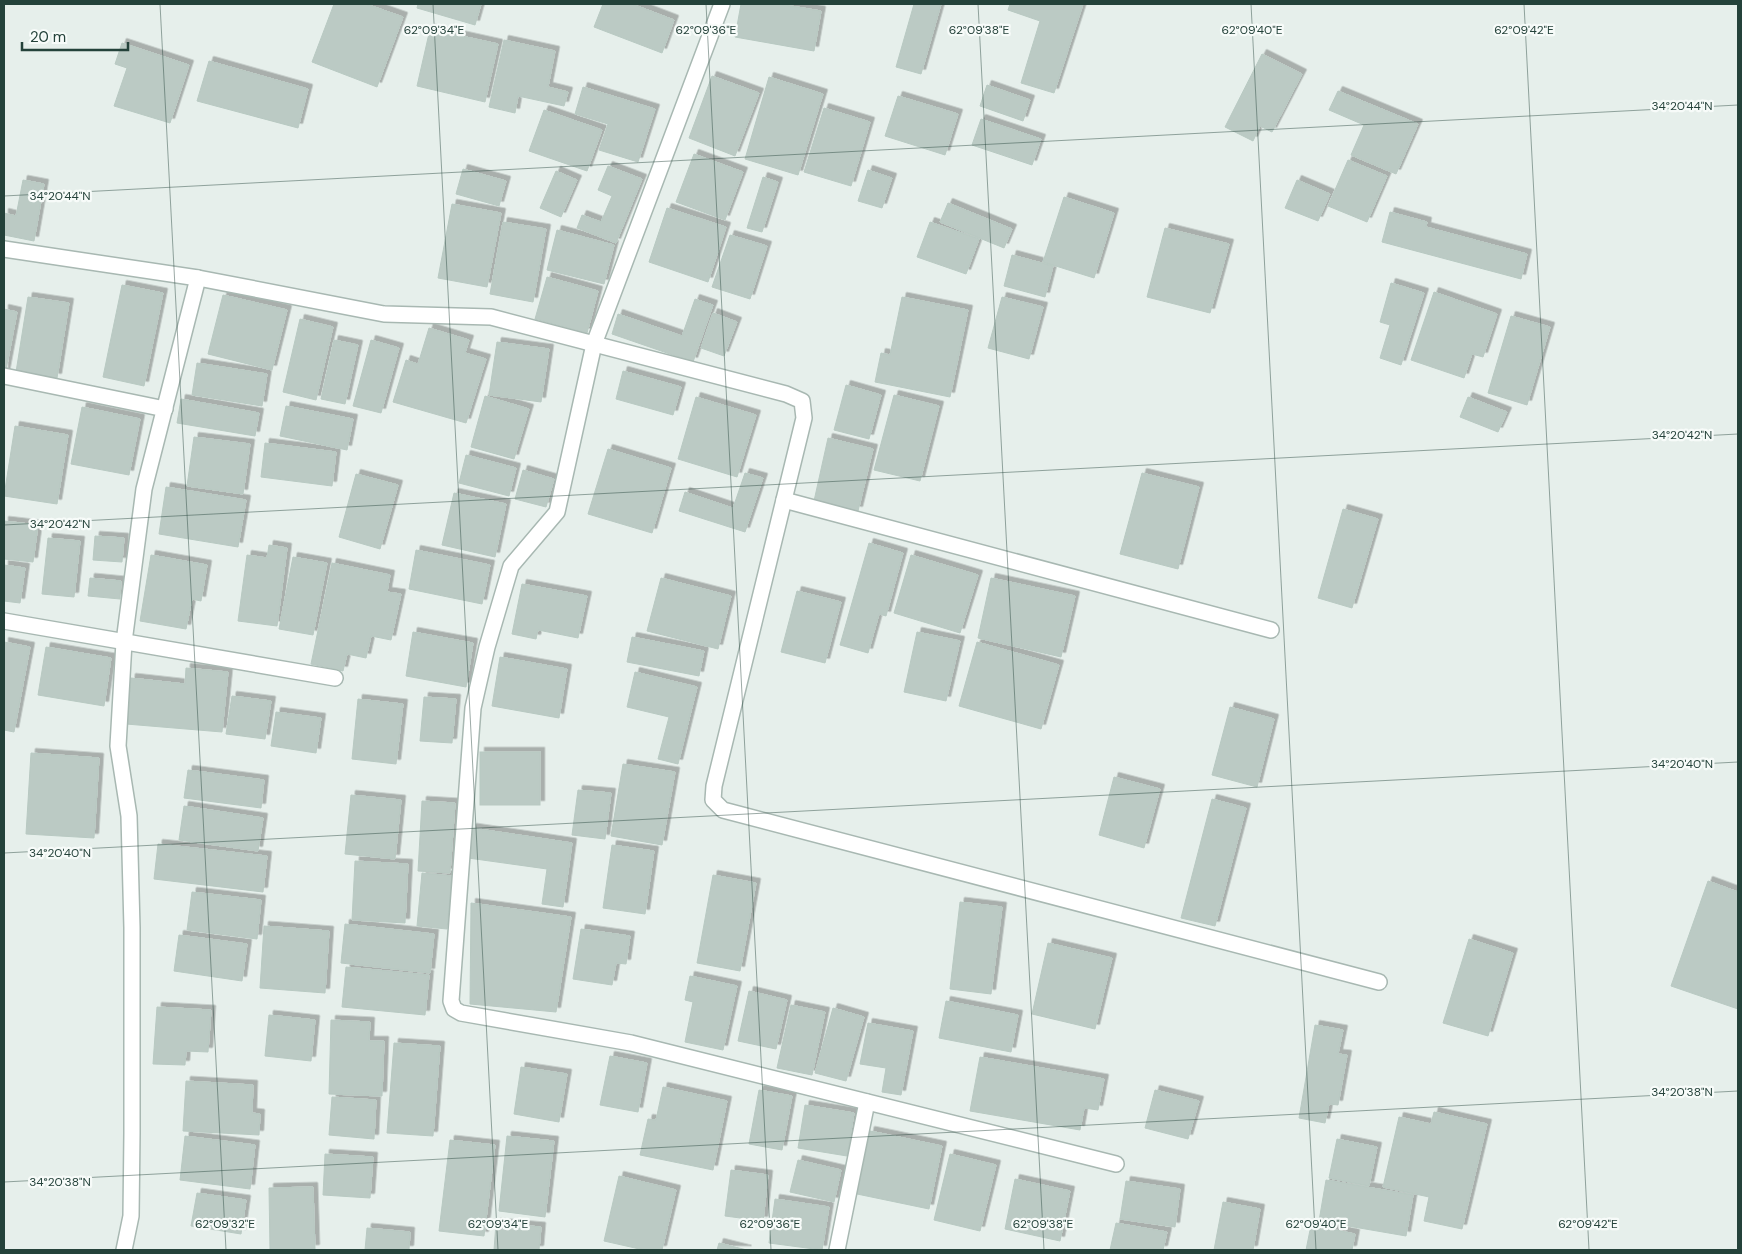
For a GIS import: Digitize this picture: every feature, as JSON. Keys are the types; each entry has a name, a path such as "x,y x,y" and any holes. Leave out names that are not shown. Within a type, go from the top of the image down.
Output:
{"street":[{"path":"722,4 594,344 557,512 511,566 487,647 473,708 451,1001 454,1009 461,1013 631,1043 1116,1164"},
{"path":"4,249 198,278 384,314 491,317 786,394 802,401 804,418 714,786 713,800 724,810 1379,982"},
{"path":"124,1250 131,1216 132,928 129,816 118,746 124,642 144,489 198,278"},
{"path":"4,376 164,408"},
{"path":"784,500 1271,630"},
{"path":"4,621 335,678"},
{"path":"837,1250 867,1102"}],"building":[{"path":"334,4 366,4 403,17 377,87 312,62"},
{"path":"418,4 481,4 475,25 417,8"},
{"path":"603,4 632,4 674,20 662,53 594,27"},
{"path":"741,4 779,4 821,11 814,51 735,37"},
{"path":"914,4 941,4 921,74 896,67"},
{"path":"1010,4 1083,4 1054,93 1021,83 1040,21 1008,10"},
{"path":"430,29 498,44 485,102 417,86"},
{"path":"504,40 555,51 548,87 568,92 564,106 518,96 515,113 489,107"},
{"path":"122,43 189,65 170,123 114,106 127,68 115,64"},
{"path":"1262,54 1302,74 1272,132 1260,126 1253,141 1225,127"},
{"path":"209,61 308,89 298,128 197,101"},
{"path":"712,76 759,93 735,156 689,138"},
{"path":"769,77 823,94 798,175 745,159"},
{"path":"987,85 1030,100 1023,121 980,106"},
{"path":"583,87 655,109 638,162 599,150 608,124 575,114"},
{"path":"1338,91 1418,124 1396,174 1351,155 1364,125 1329,110"},
{"path":"898,96 958,114 945,155 885,136"},
{"path":"824,108 870,122 851,186 804,172"},
{"path":"544,110 602,130 587,171 529,151"},
{"path":"981,119 1041,139 1032,165 972,145"},
{"path":"694,154 743,172 725,220 676,202"},
{"path":"1348,160 1387,176 1367,222 1328,206"},
{"path":"608,166 642,179 616,243 577,228 582,215 601,222 612,196 598,190"},
{"path":"463,169 506,181 499,206 456,194"},
{"path":"868,170 892,178 882,208 858,201"},
{"path":"556,171 577,180 561,217 540,208"},
{"path":"763,177 778,182 762,232 747,228"},
{"path":"23,180 44,184 34,241 4,235 4,213 16,216"},
{"path":"1297,180 1330,194 1318,221 1285,208"},
{"path":"1064,197 1114,213 1094,278 1043,262"},
{"path":"948,203 1012,229 1004,248 940,222"},
{"path":"452,204 501,213 487,287 438,278"},
{"path":"667,208 726,227 708,282 649,262"},
{"path":"1390,212 1427,222 1426,227 1527,254 1521,279 1382,242"},
{"path":"503,222 546,229 533,302 490,294"},
{"path":"930,222 979,239 966,274 917,257"},
{"path":"1165,228 1229,244 1210,313 1147,297"},
{"path":"557,230 614,245 604,284 547,270"},
{"path":"730,235 767,246 750,299 712,287"},
{"path":"1012,255 1053,266 1045,297 1004,286"},
{"path":"547,277 598,291 587,333 535,319"},
{"path":"1391,283 1424,293 1401,365 1380,358 1390,325 1380,322"},
{"path":"122,285 163,293 144,386 103,377"},
{"path":"1434,292 1497,314 1483,357 1472,354 1464,378 1411,360"},
{"path":"223,295 287,310 272,370 208,354"},
{"path":"28,297 69,303 57,378 16,372"},
{"path":"902,297 968,310 950,397 875,382 881,353 890,355"},
{"path":"1002,297 1043,307 1029,359 988,348"},
{"path":"695,299 713,305 693,362 612,334 618,314 682,336"},
{"path":"4,309 17,312 5,375 4,375"},
{"path":"713,313 737,322 724,356 701,348"},
{"path":"1511,316 1550,327 1527,405 1488,393"},
{"path":"300,319 333,327 316,400 283,392"},
{"path":"429,328 469,340 465,353 486,359 466,423 393,402 406,360 418,364"},
{"path":"334,340 358,345 345,404 321,399"},
{"path":"371,340 399,348 381,413 353,406"},
{"path":"497,342 549,349 541,402 489,395"},
{"path":"197,363 267,374 262,406 192,395"},
{"path":"623,371 681,387 673,415 616,399"},
{"path":"846,385 881,395 869,439 834,430"},
{"path":"894,395 939,406 920,481 874,470"},
{"path":"485,396 529,409 514,459 471,447"},
{"path":"696,397 756,415 737,477 678,459"},
{"path":"1468,397 1507,412 1498,432 1460,417"},
{"path":"181,399 259,413 255,436 177,423"},
{"path":"286,406 353,419 347,450 280,436"},
{"path":"82,407 140,419 129,475 71,464"},
{"path":"15,426 68,435 57,504 4,496"},
{"path":"194,437 250,444 243,494 187,486"},
{"path":"828,438 873,449 858,511 814,501"},
{"path":"265,443 336,452 332,486 261,477"},
{"path":"608,449 671,468 652,533 588,514"},
{"path":"466,455 516,468 509,496 459,483"},
{"path":"523,470 554,479 546,507 515,499"},
{"path":"745,473 763,478 745,532 679,511 685,492 733,508"},
{"path":"1142,473 1199,487 1178,569 1120,554"},
{"path":"356,474 398,485 380,549 339,537"},
{"path":"166,487 246,500 238,547 159,534"},
{"path":"454,493 506,504 495,557 442,545"},
{"path":"1343,509 1378,519 1352,608 1318,598"},
{"path":"4,521 38,525 33,562 4,559"},
{"path":"95,536 124,538 122,562 93,560"},
{"path":"48,538 80,541 74,597 42,594"},
{"path":"869,543 903,553 886,616 879,614 868,653 840,645"},
{"path":"269,545 287,548 277,626 238,621 247,555 267,558"},
{"path":"416,550 490,565 482,604 409,589"},
{"path":"151,555 207,565 201,601 192,599 186,629 140,621"},
{"path":"911,555 978,575 960,633 894,613"},
{"path":"293,557 327,563 313,635 279,629"},
{"path":"332,563 390,575 387,592 401,594 391,640 371,636 366,658 347,654 343,671 311,664"},
{"path":"4,565 25,568 20,603 4,601"},
{"path":"90,578 121,581 120,599 88,596"},
{"path":"661,578 731,596 718,649 647,631"},
{"path":"991,578 1075,596 1061,657 978,638"},
{"path":"522,584 587,596 578,638 538,630 536,639 512,634"},
{"path":"797,591 841,602 825,663 781,652"},
{"path":"413,632 473,643 466,687 406,676"},
{"path":"917,632 960,641 946,701 904,692"},
{"path":"632,637 704,651 699,676 627,662"},
{"path":"4,642 30,647 14,732 4,730"},
{"path":"977,642 1059,665 1041,729 959,706"},
{"path":"46,647 111,658 104,706 38,695"},
{"path":"500,657 567,669 559,718 492,706"},
{"path":"186,668 228,672 222,732 126,724 131,678 185,684"},
{"path":"635,672 697,687 678,764 658,759 669,717 627,707"},
{"path":"232,696 271,701 265,739 226,734"},
{"path":"424,697 456,699 452,743 420,741"},
{"path":"358,699 403,704 396,764 352,759"},
{"path":"1230,707 1274,719 1257,787 1212,775"},
{"path":"276,712 321,718 316,753 271,746"},
{"path":"480,752 540,752 540,805 480,805"},
{"path":"31,753 99,758 94,838 26,834"},
{"path":"623,764 675,772 662,845 611,836"},
{"path":"188,770 264,780 261,808 184,798"},
{"path":"1114,777 1160,789 1144,848 1099,835"},
{"path":"578,790 611,793 605,839 572,835"},
{"path":"351,795 401,800 395,859 345,854"},
{"path":"1212,799 1246,808 1215,926 1181,918"},
{"path":"422,801 455,803 450,873 418,871"},
{"path":"184,806 263,818 258,851 179,840"},
{"path":"472,828 572,843 563,907 542,904 547,869 468,858"},
{"path":"158,844 267,856 263,892 154,879"},
{"path":"612,845 654,851 645,914 603,908"},
{"path":"355,861 408,864 405,923 352,920"},
{"path":"422,873 452,876 447,929 417,926"},
{"path":"713,875 756,883 740,971 697,963"},
{"path":"1708,881 1738,892 1738,1009 1671,986"},
{"path":"192,892 261,900 257,939 187,930"},
{"path":"960,902 1002,907 991,994 950,989"},
{"path":"471,903 571,917 556,1012 470,1004"},
{"path":"345,924 434,934 430,973 341,963"},
{"path":"264,926 329,931 325,993 260,988"},
{"path":"581,929 630,936 626,964 616,963 612,985 573,979"},
{"path":"179,935 247,944 242,981 174,971"},
{"path":"1469,939 1513,953 1488,1036 1443,1023"},
{"path":"1048,943 1112,958 1095,1029 1032,1014"},
{"path":"346,967 429,975 425,1015 342,1007"},
{"path":"690,976 737,986 723,1050 685,1042 693,1002 685,1000"},
{"path":"749,991 787,1000 776,1049 738,1041"},
{"path":"946,1001 1018,1015 1011,1052 939,1038"},
{"path":"791,1005 825,1012 812,1075 777,1068"},
{"path":"157,1007 211,1010 208,1052 186,1051 185,1065 153,1064"},
{"path":"833,1008 864,1017 846,1081 815,1073"},
{"path":"269,1015 315,1020 311,1061 265,1056"},
{"path":"331,1020 370,1022 369,1041 384,1041 382,1096 329,1094"},
{"path":"868,1023 913,1031 901,1095 882,1092 886,1068 860,1064"},
{"path":"1315,1025 1343,1030 1338,1054 1347,1055 1338,1105 1329,1104 1325,1123 1299,1118"},
{"path":"394,1043 440,1046 433,1136 387,1133"},
{"path":"610,1056 647,1063 638,1112 600,1105"},
{"path":"980,1057 1104,1079 1098,1110 1084,1108 1080,1130 970,1111"},
{"path":"521,1067 567,1074 559,1122 514,1114"},
{"path":"186,1081 253,1085 252,1113 260,1114 259,1135 183,1131"},
{"path":"663,1087 727,1101 713,1170 640,1155 648,1119 656,1120"},
{"path":"759,1090 792,1096 782,1150 749,1144"},
{"path":"1155,1090 1199,1101 1188,1139 1145,1128"},
{"path":"332,1097 376,1100 374,1139 329,1135"},
{"path":"805,1105 854,1113 847,1156 798,1148"},
{"path":"1434,1112 1487,1124 1462,1229 1424,1221 1429,1197 1383,1187 1399,1117 1431,1124"},
{"path":"870,1131 942,1146 929,1209 857,1194"},
{"path":"185,1136 255,1145 250,1189 180,1180"},
{"path":"507,1136 554,1141 545,1217 499,1211"},
{"path":"1337,1139 1377,1147 1369,1186 1329,1178"},
{"path":"450,1140 495,1145 484,1236 439,1231"},
{"path":"325,1154 373,1157 370,1198 323,1195"},
{"path":"950,1154 996,1165 980,1231 934,1220"},
{"path":"798,1160 841,1170 834,1202 790,1192"},
{"path":"731,1170 768,1175 763,1221 725,1216"},
{"path":"619,1176 676,1190 662,1250 644,1250 604,1241"},
{"path":"1015,1179 1070,1191 1060,1241 1005,1229"},
{"path":"1326,1180 1413,1195 1406,1236 1319,1221"},
{"path":"1126,1181 1180,1189 1175,1227 1120,1219"},
{"path":"313,1187 315,1249 270,1250 269,1188"},
{"path":"197,1193 246,1200 241,1234 191,1226"},
{"path":"775,1199 829,1207 822,1250 769,1243"},
{"path":"1223,1202 1260,1209 1253,1250 1214,1250"},
{"path":"496,1223 541,1227 539,1250 494,1250"},
{"path":"1116,1223 1167,1232 1163,1250 1110,1250"},
{"path":"1311,1225 1355,1234 1352,1250 1306,1250"},
{"path":"367,1228 410,1232 409,1250 365,1250"},
{"path":"719,1243 747,1250 717,1250"}]}
